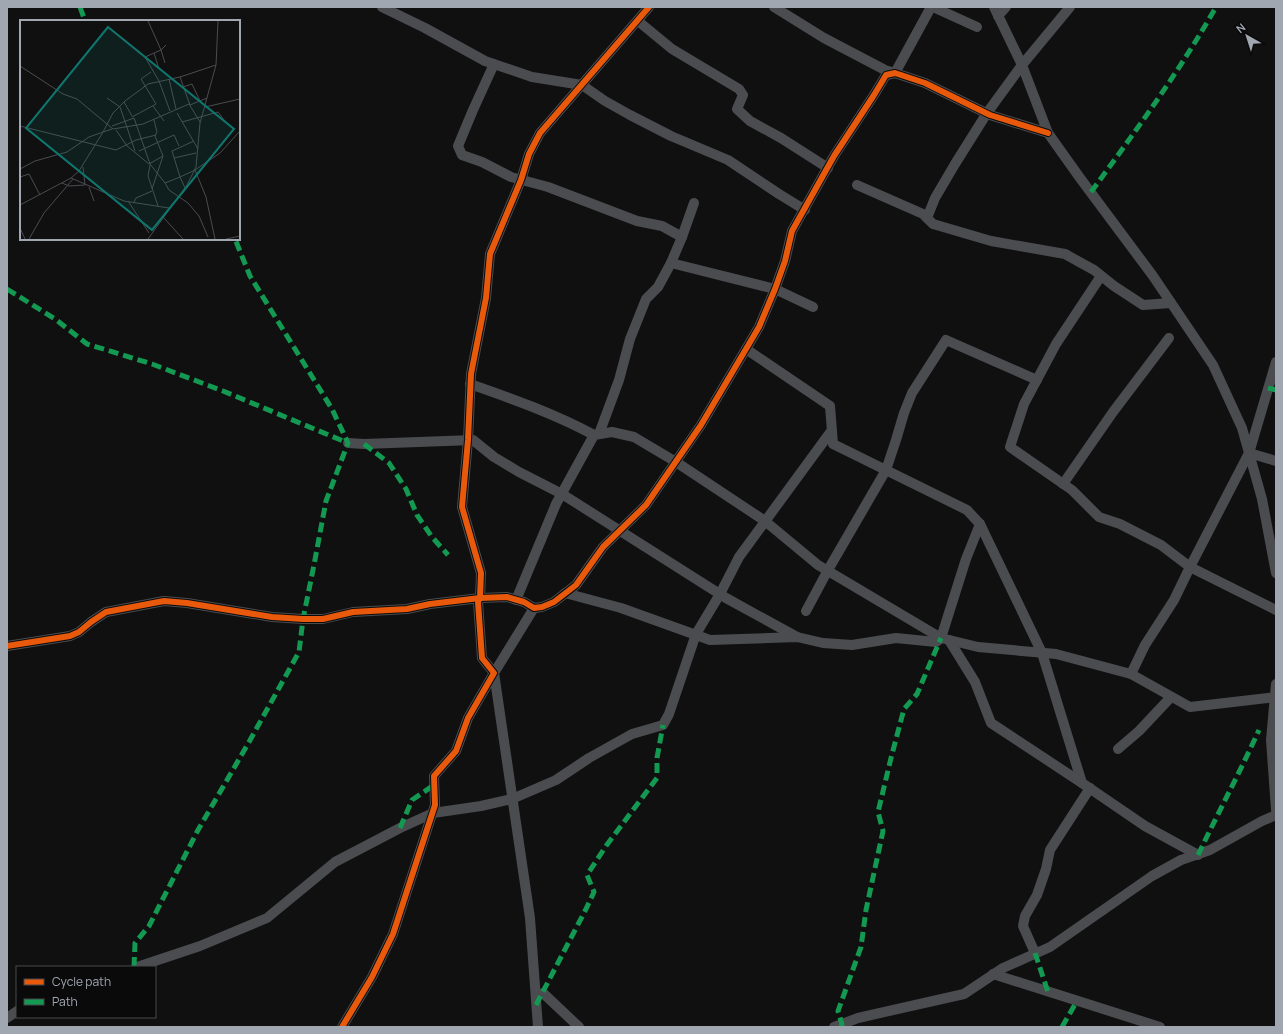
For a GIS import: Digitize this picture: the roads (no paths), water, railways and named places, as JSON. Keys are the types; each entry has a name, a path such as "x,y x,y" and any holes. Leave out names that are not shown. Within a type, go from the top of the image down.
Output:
{"street":[{"path":"382,7 425,28 485,61 532,77 582,85 605,101 630,115 671,136 728,160 805,210"},
{"path":"538,1027 530,918 494,674 482,658 478,602 480,598 481,573 462,507 468,440 471,374 486,298 490,254 521,180 529,154 540,133 649,7"},
{"path":"774,7 824,38 885,70 926,83 986,113 1048,133"},
{"path":"7,646 70,636 79,632 106,612 164,601 187,603 272,617 323,619 353,612 407,609 430,604 480,598 506,597 524,602 534,608 542,607 554,602 576,585 603,547 646,505 701,425 758,327 775,289 792,231 828,168 886,75 895,73 932,7 977,27"},
{"path":"1006,7 996,11 1022,66 1048,133 1141,258 1214,365 1242,428 1262,499 1276,573"},
{"path":"927,218 935,198 986,113 1070,7"},
{"path":"638,21 672,49 739,89 743,95 737,109 750,121 781,138 828,168"},
{"path":"494,64 472,110 458,146 462,155 482,162 511,177 548,186 637,221 662,226 682,237"},
{"path":"857,185 923,214 933,224 992,241 1065,254 1094,270 1114,286 1143,305 1171,303"},
{"path":"516,600 556,504 596,435 619,380 630,338 646,299 658,286 671,263 694,203"},
{"path":"671,263 775,289 813,307"},
{"path":"1101,276 1056,344 1024,404 1010,447 1072,490 1099,517 1120,524 1161,545 1190,567 1276,610"},
{"path":"1063,484 1113,412 1169,338"},
{"path":"806,611 886,470 912,392 946,340 1037,380"},
{"path":"746,349 830,406 833,444 968,510 980,524 1042,652 1086,785 1050,850 1046,869 1037,895 1025,916 1023,926 1035,953"},
{"path":"1131,674 1145,645 1174,600 1249,453 1276,362"},
{"path":"470,384 520,402 574,424 596,435 612,432 634,437 676,462 765,521 818,565 945,639 978,647 1056,654 1131,674 1190,707 1276,697"},
{"path":"139,966 200,946 267,918 335,862 400,828 433,813 482,806 512,799 556,780 588,758 632,734 663,725 669,714 696,634 720,594 739,557 832,430"},
{"path":"348,443 364,444 473,440 494,457 519,472 562,494 720,594 797,637"},
{"path":"1249,453 1276,461"},
{"path":"980,524 966,559 945,639 975,682 991,723 1086,785 1144,826 1198,855"},
{"path":"565,593 621,608 710,640 797,637 823,643 852,645 896,638 936,642 945,639"},
{"path":"342,1027 372,976 393,934 433,813 435,805 434,776 456,751 468,718 534,608"},
{"path":"1276,684 1271,740 1276,810"},
{"path":"1118,750 1139,731 1171,697"},
{"path":"834,1027 858,1018 964,994 1003,968 1050,947 1152,876 1181,860 1210,850 1262,820 1276,815"},
{"path":"993,974 1160,1027"},
{"path":"543,993 578,1027"},
{"path":"7,1018 16,1013"}]}
